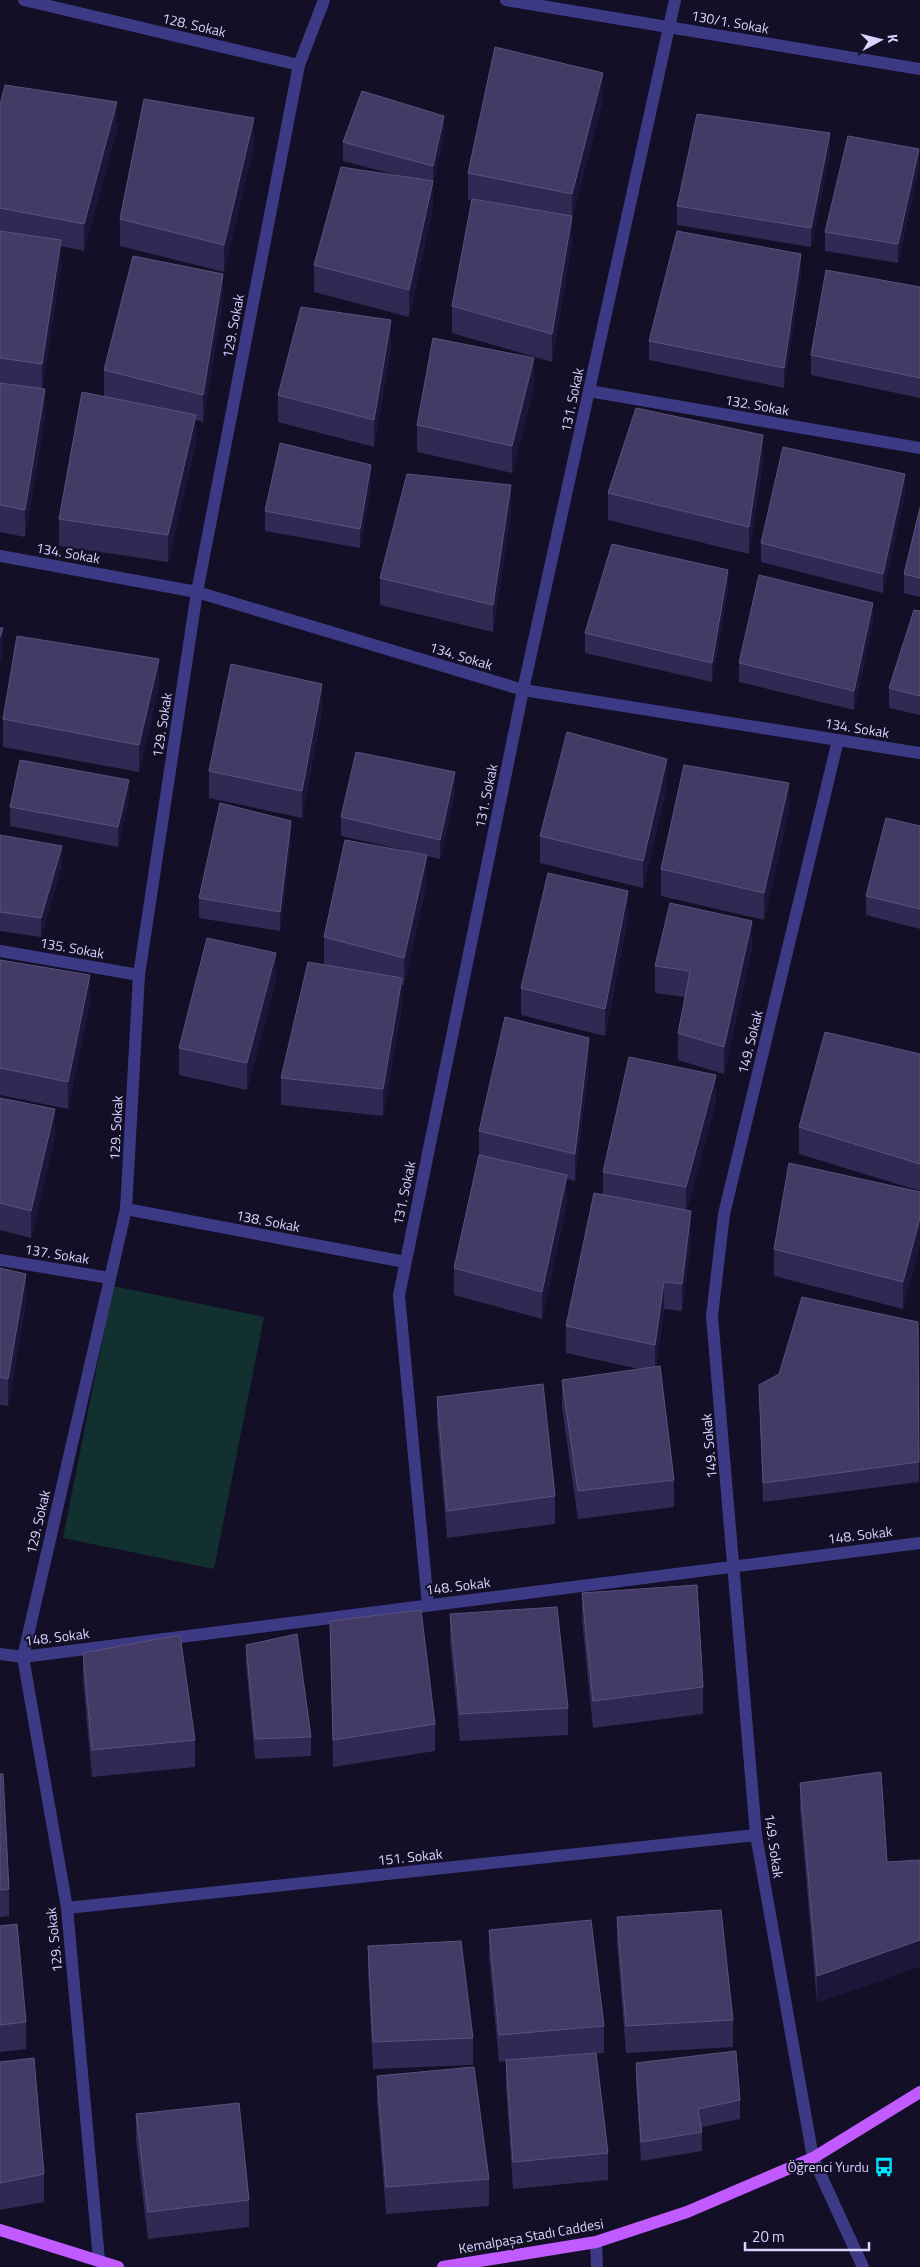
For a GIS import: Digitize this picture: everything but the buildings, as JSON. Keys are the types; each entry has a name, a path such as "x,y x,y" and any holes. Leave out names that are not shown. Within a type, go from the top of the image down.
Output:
{"main road":[{"name":"Kemalpaşa Stadı Caddesi","path":"443,2267 596,2242 687,2212 813,2158 920,2092"},
{"path":"0,2230 118,2267"}],"street":[{"name":"128. Sokak","path":"24,0 299,65"},
{"name":"129. Sokak","path":"99,2260 67,1908 23,1657 126,1209 139,975 197,592 299,65 324,0"},
{"name":"130/1. Sokak","path":"506,0 920,69"},
{"name":"131. Sokak","path":"428,1605 399,1295 523,690 675,0"},
{"name":"132. Sokak","path":"589,391 920,448"},
{"name":"134. Sokak","path":"0,556 197,592 523,690 920,753"},
{"name":"149. Sokak","path":"838,740 724,1214 712,1316 756,1835 813,2158 864,2267"},
{"name":"135. Sokak","path":"0,951 139,975"},
{"name":"138. Sokak","path":"126,1209 405,1262"},
{"name":"137. Sokak","path":"0,1260 110,1278"},
{"name":"148. Sokak","path":"0,1654 23,1657 920,1543"},
{"name":"151. Sokak","path":"67,1908 756,1835"},
{"path":"596,2242 597,2267"}],"green space":[{"path":"113,1286 264,1317 214,1569 63,1538"}],"place":[{"name":"Öğrenci Yurdu","path":"884,2167"}]}
